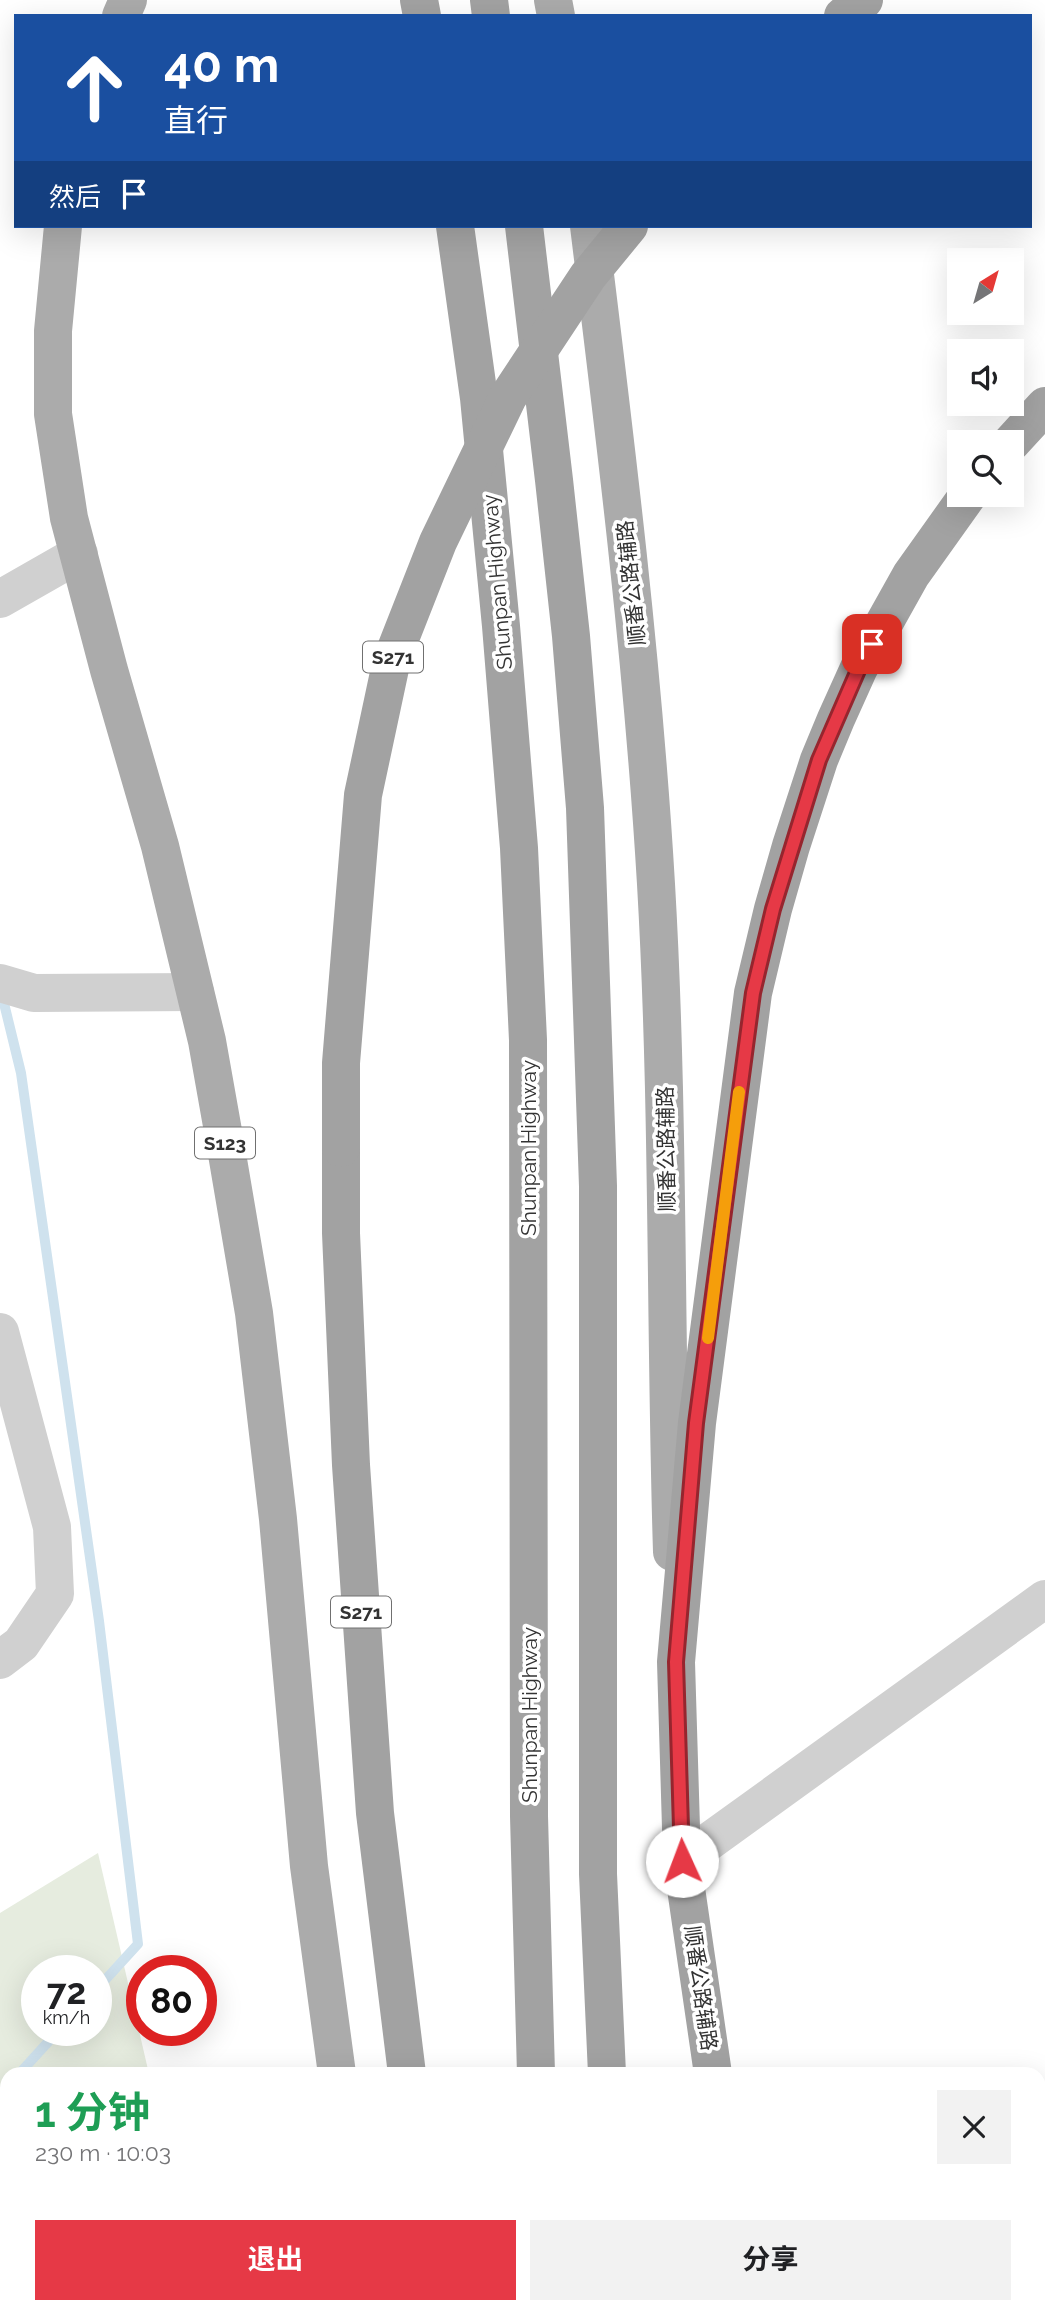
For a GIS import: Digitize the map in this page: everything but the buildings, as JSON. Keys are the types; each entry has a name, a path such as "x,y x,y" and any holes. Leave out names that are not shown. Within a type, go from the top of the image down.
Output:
{"highway":[{"path":"846,14 863,0"},
{"name":"Shunpan Highway","path":"455,228 479,398 501,626 519,848 528,1026 529,1816 536,2067"},
{"path":"524,228 559,519 585,808 598,1186 598,1874 607,2067"},
{"name":"S271","path":"406,2067 373,1785 351,1465 341,1233 341,1063 363,795 393,659 438,542 508,397 588,276 627,228"},
{"path":"1023,430 1045,406"},
{"path":"676,1662 696,1423 735,1119 753,993 773,909 819,760 859,668 911,575 959,507"},
{"name":"顺番公路辅路","path":"676,1662 682,1861 712,2067"}],"main road":[{"name":"S123","path":"63,228 52,331 53,414 69,518 160,846 209,1054 254,1313 278,1519 309,1866 336,2067"},
{"name":"顺番公路辅路","path":"589,228 639,654 656,883 666,1113 671,1517 676,1662"}],"street":[{"path":"0,599 79,554"},
{"path":"0,983 34,993 195,992"},
{"path":"0,1332 52,1527 55,1594 21,1644 0,1660"},
{"path":"682,1861 1045,1600"}],"shaded area":[{"path":"98,1853 126,1974 126,2046 143,2046 147,2067 0,2067 0,1913"}],"waterway":[{"path":"1,991 21,1073 99,1621 138,1944 112,1972"},
{"path":"25,2067 44,2046"}],"slow traffic":[{"path":"708,1338 739,1092"}],"route":[{"path":"682,1861 676,1662 696,1423 753,993 773,909 819,760 835,719 872,644"}]}
